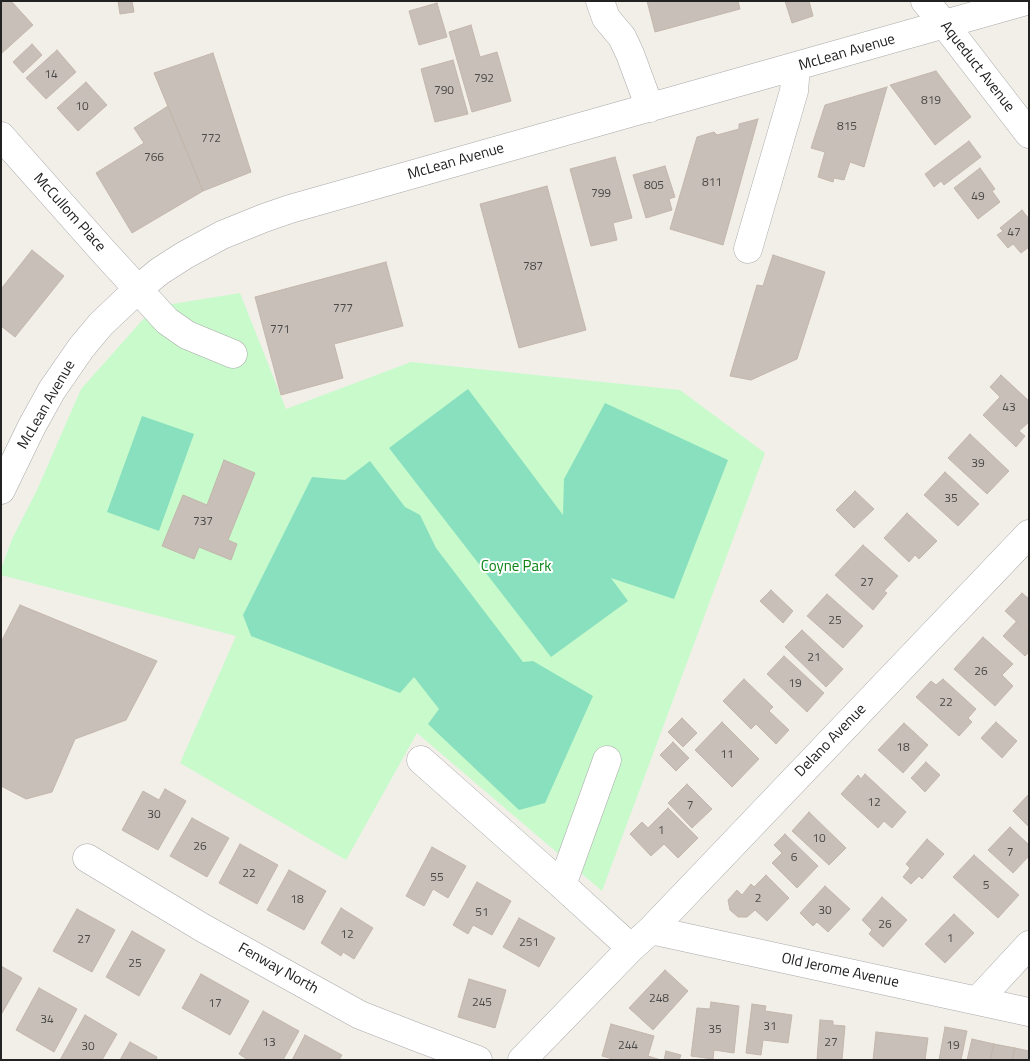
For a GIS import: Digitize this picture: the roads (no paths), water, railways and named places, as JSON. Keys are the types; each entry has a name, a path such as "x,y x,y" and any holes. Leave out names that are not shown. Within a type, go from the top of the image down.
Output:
{"street":[{"path":"600,1 606,18 622,37 630,54 650,108"},
{"name":"Aqueduct Avenue","path":"925,1 945,24 1029,134"},
{"name":"McLean Avenue","path":"1,490 52,390 65,369 101,324 160,271 222,235 264,218 426,170 1026,1"},
{"path":"748,249 794,91 796,67"},
{"name":"McCullom Place","path":"1,136 167,321 193,338 233,354"},
{"name":"Delano Avenue","path":"522,1060 641,939 1029,534"},
{"path":"421,760 562,885 641,939"},
{"path":"562,885 607,760"},
{"name":"Fenway North","path":"87,858 203,928 360,1014 478,1060"},
{"name":"Old Jerome Avenue","path":"641,939 978,1000 1029,1012"},
{"path":"978,1000 1029,945"}],"park label":[{"name":"Coyne Park","path":"516,567"}]}
